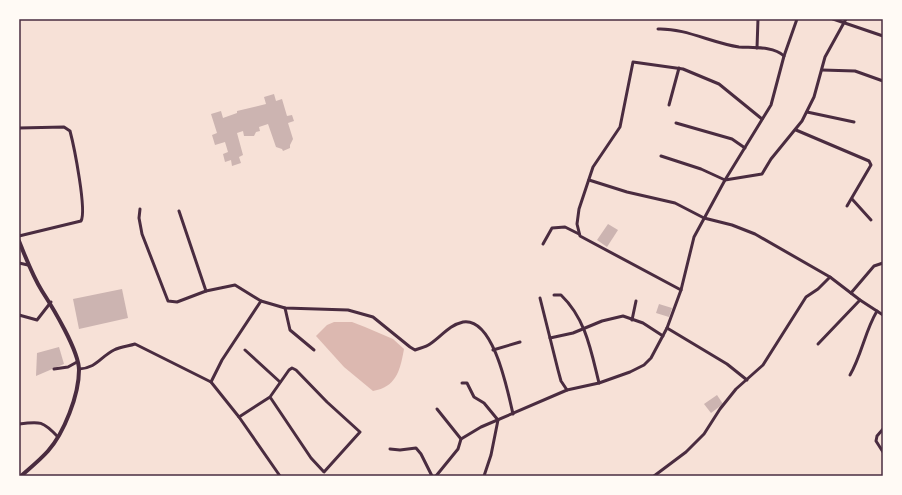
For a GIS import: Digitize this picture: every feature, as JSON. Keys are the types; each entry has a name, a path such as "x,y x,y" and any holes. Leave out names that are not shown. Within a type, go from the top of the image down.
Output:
{"street":[{"path":"757,48 758,19"},
{"path":"436,476 458,449 461,439 481,427 567,390 599,383 644,365 651,358 667,328 681,290 694,237 724,180 771,105 784,56 797,19"},
{"path":"833,19 883,36"},
{"path":"661,156 701,168 724,180 762,174 771,159 796,130 807,112 814,96 825,57 846,19"},
{"path":"658,29 668,29 719,43 757,48 780,53 784,56"},
{"path":"579,234 577,224 579,208 589,180 601,154 620,127 633,62 679,68 719,84 762,119"},
{"path":"669,105 679,68"},
{"path":"822,70 855,71 883,81"},
{"path":"807,112 854,122"},
{"path":"676,123 732,139 745,148"},
{"path":"19,128 64,127 70,131 77,161 83,212 81,221 19,236"},
{"path":"796,130 869,161 871,164 869,169 847,206"},
{"path":"589,180 627,192 675,203 704,218 732,225 755,234 830,277 850,293 883,315"},
{"path":"852,199 871,220"},
{"path":"140,209 139,218 142,234 168,301 177,302 206,291 235,285 261,301 285,308 348,310 373,317 410,348 415,350 429,345 446,330 457,324 465,322 472,323 483,330 502,369 513,414"},
{"path":"179,211 206,291"},
{"path":"543,244 552,228 565,227 681,290"},
{"path":"19,241 28,265 68,336 79,369 74,401 58,437 48,451 21,476"},
{"path":"19,262 28,265"},
{"path":"850,293 874,266 883,263"},
{"path":"654,476 686,452 704,434 720,409 763,365 806,297 818,289 830,277"},
{"path":"554,295 561,295 566,299 585,330 599,383"},
{"path":"540,298 561,381 567,390"},
{"path":"818,344 860,300"},
{"path":"211,382 222,360 261,301"},
{"path":"632,320 636,301"},
{"path":"19,315 37,320 50,302"},
{"path":"285,308 290,330 314,350"},
{"path":"850,375 861,352 869,326 877,311"},
{"path":"550,338 585,330 602,321 623,316 643,323 663,336"},
{"path":"667,328 727,364 747,380"},
{"path":"493,350 520,342"},
{"path":"79,369 87,369 99,363 114,350 135,344 211,382 239,417 280,476"},
{"path":"245,350 280,382"},
{"path":"54,369 68,367 77,362"},
{"path":"239,417 270,397 292,368 296,370 327,402 360,432 324,472 311,458 270,397"},
{"path":"462,383 467,383 474,397 484,403 498,420"},
{"path":"437,409 461,439"},
{"path":"484,476 491,456 498,420"},
{"path":"19,424 38,421 46,424 58,437"},
{"path":"883,429 877,436 876,441 883,452"},
{"path":"390,449 400,450 416,448 421,454 432,476"}],"shaded area":[{"path":"334,322 352,322 365,327 393,339 404,349 401,364 396,377 392,382 381,389 373,391 344,367 316,336 327,325"}],"building":[{"path":"274,94 276,101 282,99 287,116 292,115 294,121 288,123 293,139 290,148 283,151 282,149 276,147 268,124 259,127 260,131 256,132 254,136 244,136 243,131 237,133 243,155 239,157 241,163 232,166 231,160 225,162 223,154 228,152 225,142 215,145 212,135 217,133 211,114 221,111 223,118 237,113 237,111 266,104 264,97"},
{"path":"608,224 618,230 607,247 597,240"},
{"path":"122,289 128,318 79,329 73,299"},
{"path":"659,304 672,308 669,317 656,313"},
{"path":"59,347 64,364 36,376 37,353"},
{"path":"717,395 723,404 711,413 704,404"}]}
